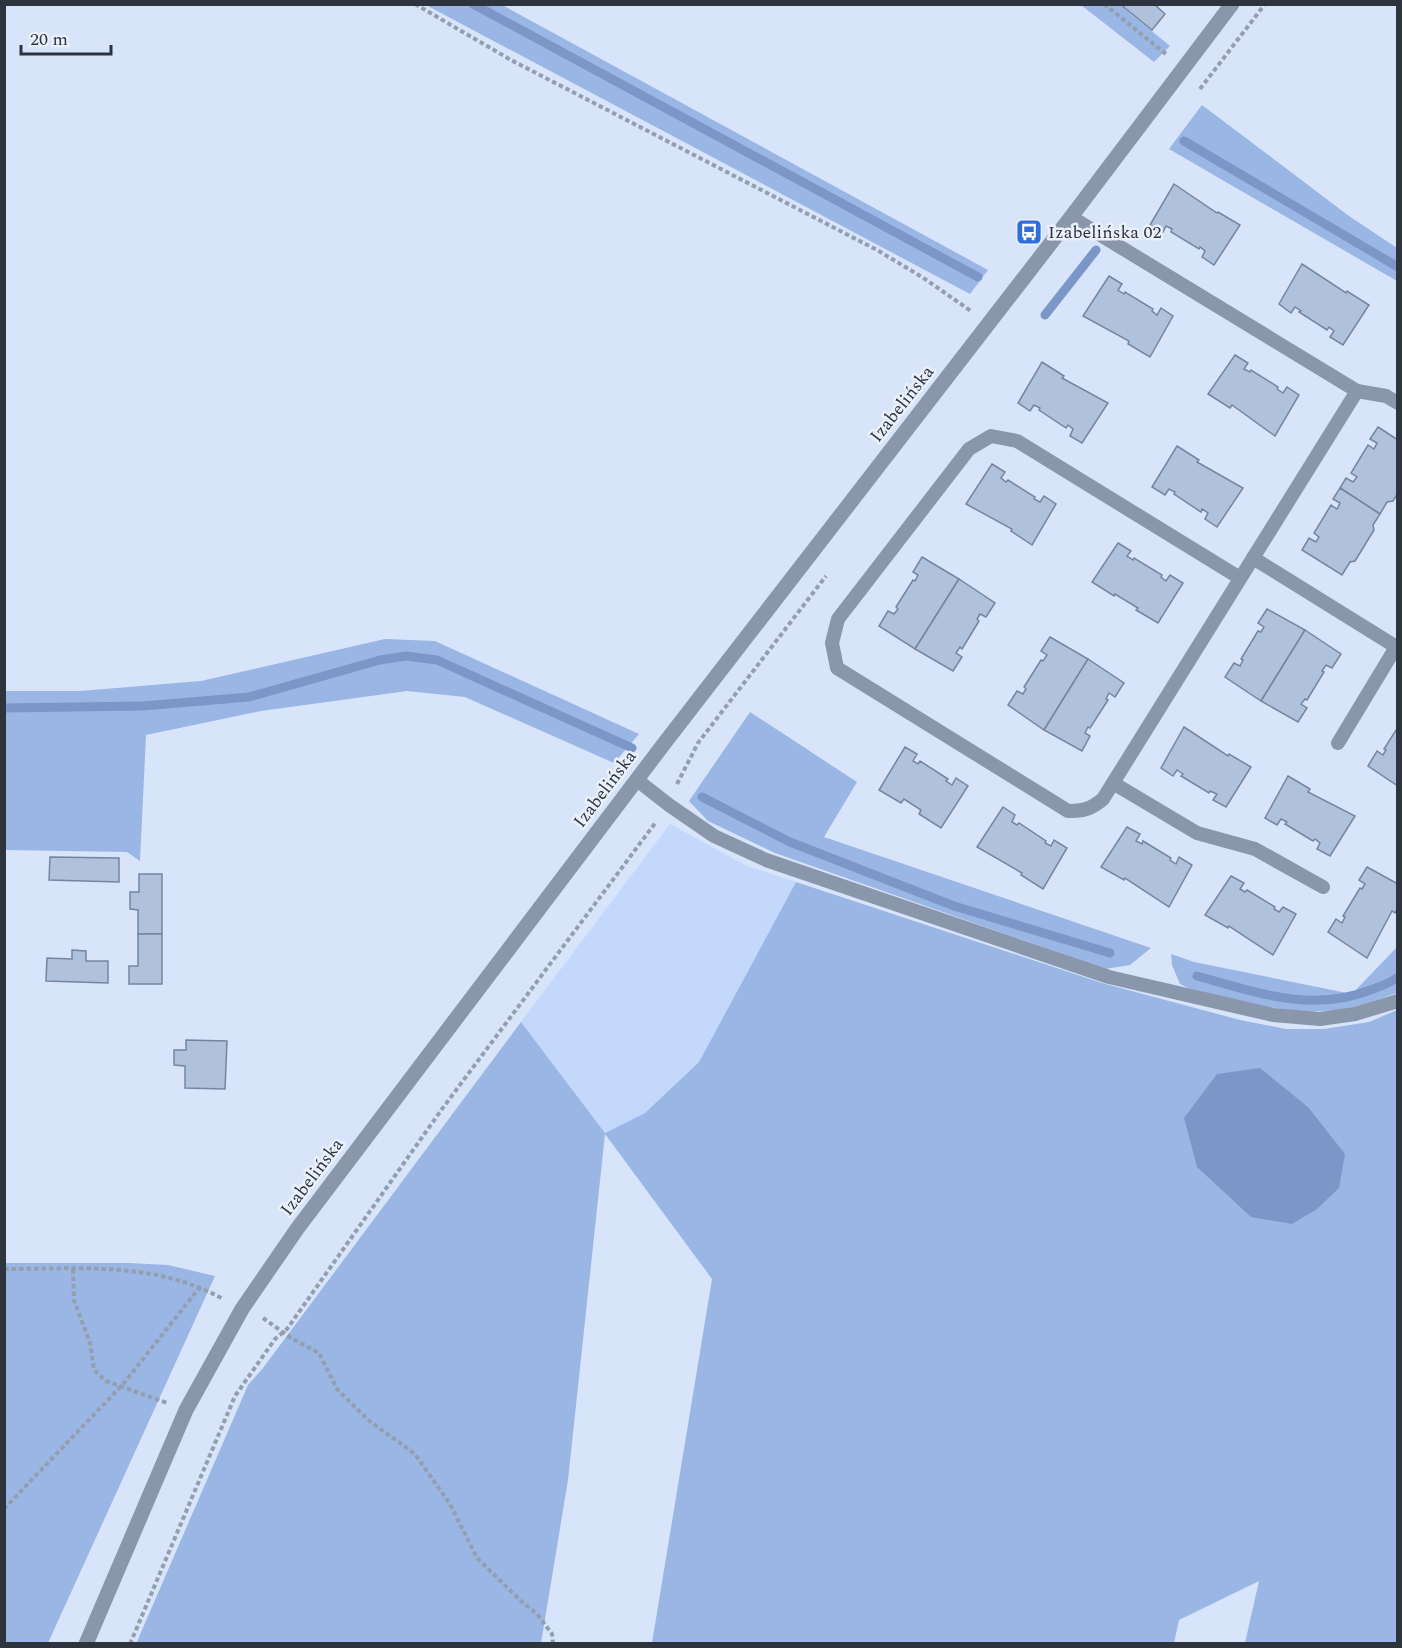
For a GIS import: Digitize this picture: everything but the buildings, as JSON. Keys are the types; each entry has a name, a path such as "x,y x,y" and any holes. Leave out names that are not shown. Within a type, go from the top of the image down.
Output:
{"street":[{"name":"Izabelińska","path":"86,1644 186,1410 242,1309 297,1229 637,780 1071,217 1232,4"}],"lane":[{"path":"1071,217 1357,392 1386,396 1398,403"},
{"path":"1240,578 1017,441 991,436 969,449 838,619 832,644 837,668 1068,811 1084,811 1092,808 1103,800 1357,392"},
{"path":"1253,558 1397,647 1338,743"},
{"path":"637,780 714,836 766,860 1109,977 1273,1015 1320,1019 1355,1014 1398,1001"},
{"path":"1113,783 1197,833 1255,849 1323,887"}],"path":[{"path":"415,4 511,60 877,250 922,277 988,325"},
{"path":"1104,4 1183,67"},
{"path":"1199,90 1265,4"},
{"path":"130,1644 235,1396 274,1339 283,1333 442,1109 669,805 698,743 829,572"},
{"path":"4,1269 130,1270 200,1287 121,1386 4,1509"},
{"path":"73,1269 74,1300 90,1343 94,1370 106,1381 186,1410"},
{"path":"283,1333 319,1353 337,1389 368,1420 415,1454 450,1504 477,1558 537,1614 552,1634 553,1644"}],"shaded area":[{"path":"426,5 502,5 988,270 970,294"},
{"path":"1081,5 1120,5 1170,46 1154,62"},
{"path":"1202,105 1349,216 1397,248 1397,281 1169,149"},
{"path":"385,639 435,641 639,734 614,763 465,697 407,691 261,711 146,735 140,861 127,852 5,850 5,691 80,691 201,681"},
{"path":"750,712 857,782 824,837 1151,948 1130,965 1105,969 775,853 708,821 689,801"},
{"path":"670,824 747,866 796,882 699,1062 645,1113 605,1133 521,1022"},
{"path":"796,882 1102,983 1240,1020 1286,1029 1324,1029 1369,1022 1397,1010 1397,1643 1245,1643 1259,1581 1179,1620 1174,1643 652,1643 712,1279 605,1134 568,1480 541,1643 136,1644 248,1385 521,1022 605,1133 645,1113 699,1062"},
{"path":"1397,947 1397,993 1355,1007 1329,1011 1269,1007 1190,989 1180,984 1172,965 1171,954 1194,962 1352,994"},
{"path":"1260,1068 1308,1107 1345,1154 1339,1188 1317,1209 1292,1224 1251,1217 1197,1167 1184,1118 1217,1074"},
{"path":"4,1263 168,1265 215,1276 48,1643 5,1643"}],"waterway":[{"path":"473,4 978,277"},
{"path":"1184,141 1398,267"},
{"path":"1045,315 1096,250"},
{"path":"4,708 143,706 249,697 380,660 406,656 437,660 632,748"},
{"path":"702,797 790,842 954,906 1110,953"},
{"path":"1197,976 1263,994 1306,1000 1328,1000 1350,996 1383,985 1398,977"}],"place":[{"name":"Izabelińska 02","path":"1029,232"}]}
